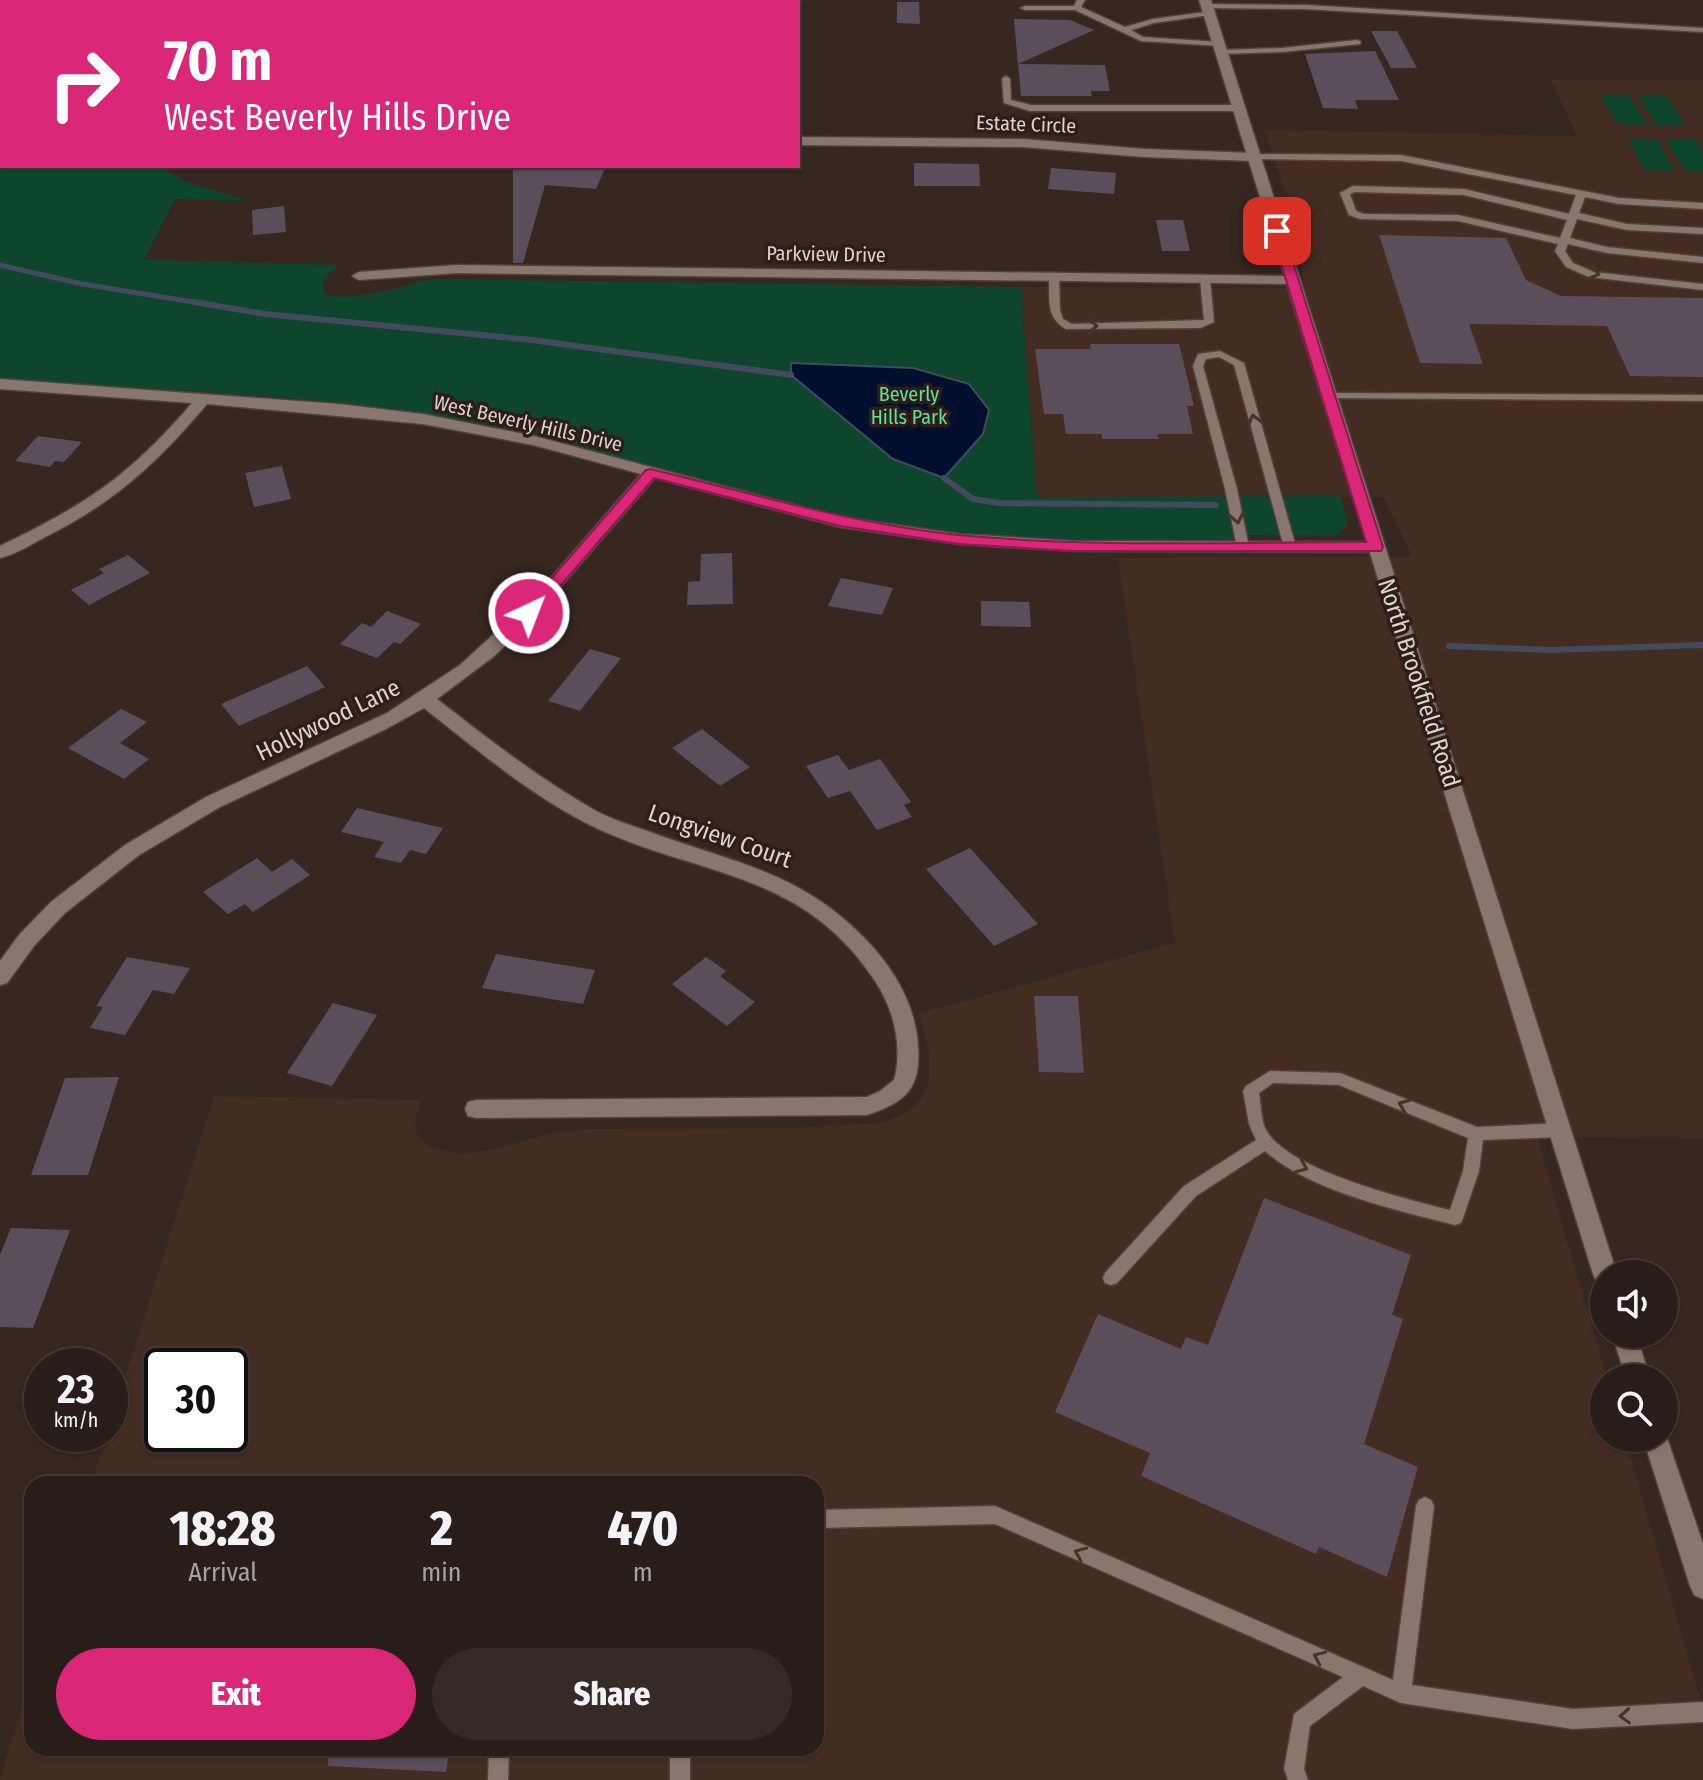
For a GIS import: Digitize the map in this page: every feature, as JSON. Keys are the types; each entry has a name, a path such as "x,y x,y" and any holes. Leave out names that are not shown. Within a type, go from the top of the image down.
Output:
{"street":[{"name":"North Brookfield Road","path":"1208,6 1601,1260"},
{"name":"Estate Circle","path":"800,141 1023,143 1144,153 1253,157"},
{"name":"Parkview Drive","path":"359,276 457,269 1293,280"},
{"name":"West Beverly Hills Drive","path":"0,384 339,409 423,419 534,441 840,522 959,539 1073,546 1375,547"},
{"path":"0,553 69,518 116,488 167,441 203,399"},
{"name":"Hollywood Lane","path":"0,977 56,912 108,866 138,845 205,805 333,747 425,699 476,661 529,613 651,473"},
{"name":"Longview Court","path":"425,699 538,784 591,817 765,877 791,888 825,911 851,934 891,989 903,1015 907,1041 906,1079 902,1089 891,1098 867,1106 476,1109"},
{"path":"1660,1452 1703,1586"}],"lane":[{"path":"1025,8 1078,4 1141,39 1221,48 1282,50 1357,42"},
{"path":"1124,30 1208,6 1305,7 1703,30"},
{"path":"1006,79 1007,101 1030,108 1239,108"},
{"path":"1253,157 1401,158 1619,201 1703,206"},
{"path":"1703,231 1627,227 1464,192 1353,189 1345,193 1352,213 1363,217 1458,218 1607,250 1703,260"},
{"path":"1582,193 1560,251 1569,265 1592,275 1703,287"},
{"path":"1054,277 1055,310 1059,321 1070,327 1200,325 1209,322 1205,279"},
{"path":"1243,547 1198,366 1202,356 1220,354 1239,363 1290,547"},
{"path":"1329,396 1703,398"},
{"path":"1476,1134 1471,1171 1455,1218 1381,1200 1291,1162 1260,1135 1251,1091 1270,1077 1340,1079 1476,1134 1560,1130"},
{"path":"1111,1278 1190,1191 1267,1141"},
{"path":"1401,1693 1425,1506"},
{"path":"824,1519 995,1515 1401,1693 1573,1719 1703,1712"},
{"path":"1298,1780 1294,1769 1301,1721 1361,1676"},
{"path":"498,1780 499,1756"},
{"path":"680,1756 680,1780"}],"shaded area":[{"path":"1551,80 1703,80 1703,1138 1537,1137 1590,1319 1590,1348 1598,1348 1603,1364 1590,1364 1590,1452 1629,1452 1703,1709 1703,1780 0,1780 24,1700 24,1756 824,1756 824,1476 94,1476 101,1452 128,1452 128,1368 214,1096 420,1100 415,1124 418,1137 430,1147 459,1154 496,1149 556,1132 591,1129 788,1128 882,1123 907,1112 922,1098 929,1080 929,1053 919,1014 1175,943 1118,558 1412,557 1384,497 1037,497 1021,287 1305,288 1292,208 1264,130 1577,136"}],"green space":[{"path":"1601,96 1630,96 1647,125 1618,124"},
{"path":"1638,96 1667,96 1685,125 1656,125"},
{"path":"1628,140 1657,140 1675,171 1645,170"},
{"path":"1666,140 1695,140 1703,152 1703,171 1685,171"},
{"name":"Beverly Hills Park","path":"0,168 163,168 184,181 249,201 175,199 144,260 339,265 328,274 322,286 327,295 366,295 431,279 1021,287 1037,497 1340,496 1347,519 1346,527 1335,536 1236,535 1229,542 1220,543 1040,540 950,533 861,521 810,510 555,440 452,418 340,403 226,393 0,379"}],"water":[{"path":"791,363 913,368 969,384 989,410 983,434 944,478 893,459 791,375"}],"building":[{"path":"897,2 919,2 920,24 897,23"},
{"path":"1014,19 1070,20 1094,30 1018,64"},
{"path":"1371,31 1397,31 1417,68 1391,68"},
{"path":"1375,51 1399,100 1355,100 1358,109 1323,108 1305,54"},
{"path":"1018,64 1105,65 1110,91 1091,91 1092,96 1021,96"},
{"path":"914,163 979,164 980,186 914,186"},
{"path":"513,168 605,168 596,189 545,185 523,263 513,263"},
{"path":"1051,168 1116,173 1114,194 1048,189"},
{"path":"284,206 286,232 253,235 252,210"},
{"path":"1156,220 1183,220 1190,251 1162,251"},
{"path":"1379,235 1506,238 1526,280 1561,296 1703,298 1703,377 1630,376 1607,326 1469,324 1483,364 1420,363"},
{"path":"1090,344 1179,344 1194,406 1187,406 1193,434 1157,434 1159,439 1102,439 1102,434 1066,434 1063,414 1044,414 1035,349 1091,349"},
{"path":"38,436 82,442 64,462 55,461 50,467 15,461"},
{"path":"282,466 291,499 254,507 245,473"},
{"path":"732,553 733,604 687,605 688,582 700,581 701,554"},
{"path":"128,555 150,573 89,605 71,590 104,573 99,569"},
{"path":"841,578 893,588 882,615 828,606"},
{"path":"981,601 1029,602 1031,627 981,626"},
{"path":"387,611 421,624 400,644 394,642 377,658 340,644 362,623 371,627"},
{"path":"590,649 621,658 580,711 548,701"},
{"path":"307,666 325,687 239,726 221,704"},
{"path":"121,709 147,722 120,743 149,759 124,779 68,748"},
{"path":"702,729 750,767 720,786 672,748"},
{"path":"838,755 849,770 880,759 911,802 904,805 912,817 877,830 850,791 828,798 806,766"},
{"path":"357,808 443,828 426,854 410,850 401,863 374,857 384,842 341,832"},
{"path":"970,848 1038,924 994,946 926,869"},
{"path":"257,858 272,872 292,859 310,875 253,912 245,904 228,914 203,892"},
{"path":"496,954 595,970 583,1004 482,988"},
{"path":"127,957 190,968 174,994 153,990 125,1035 90,1028 103,1007 96,1006"},
{"path":"706,957 726,971 720,976 755,1002 727,1026 672,984"},
{"path":"1034,996 1078,996 1084,1073 1039,1072"},
{"path":"333,1003 377,1015 332,1086 287,1073"},
{"path":"119,1077 88,1175 31,1175 65,1078"},
{"path":"1264,1198 1411,1255 1392,1315 1403,1319 1364,1444 1418,1467 1387,1577 1319,1547 1316,1554 1141,1476 1150,1453 1055,1412 1098,1314 1181,1349 1186,1337 1208,1345"},
{"path":"11,1228 70,1230 33,1328 0,1327 0,1255"},
{"path":"329,1756 449,1756 446,1772 328,1766"}],"waterway":[{"path":"0,265 82,284 202,303"},
{"path":"194,302 202,303"},
{"path":"202,303 265,314 532,340 791,375"},
{"path":"944,478 973,499 998,503 1216,505"},
{"path":"1449,646 1551,650 1703,645"}],"route":[{"path":"529,613 651,473 840,522 959,539 1073,546 1375,547 1277,231"}]}
